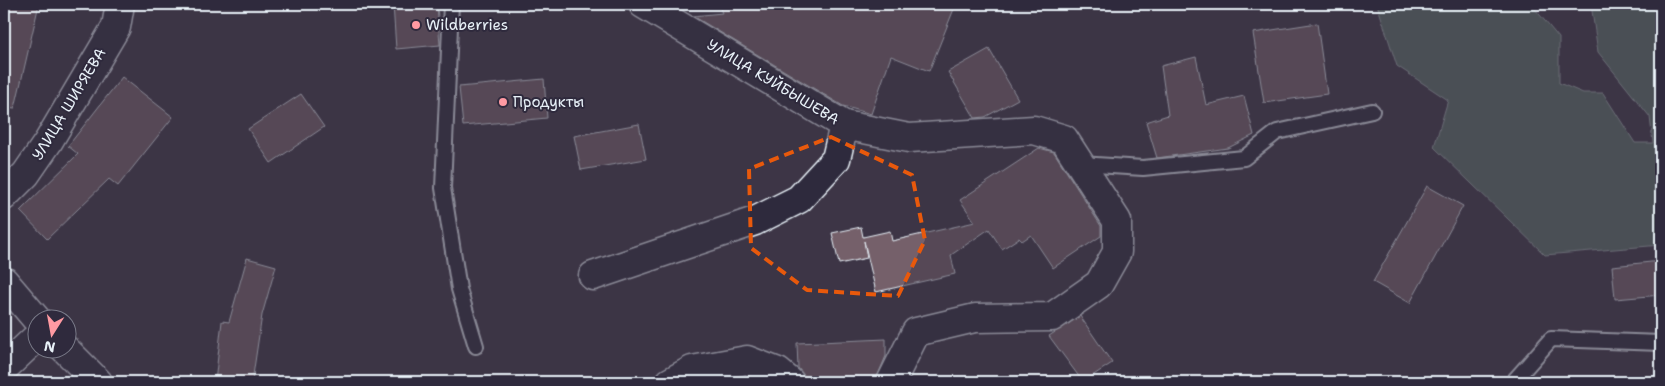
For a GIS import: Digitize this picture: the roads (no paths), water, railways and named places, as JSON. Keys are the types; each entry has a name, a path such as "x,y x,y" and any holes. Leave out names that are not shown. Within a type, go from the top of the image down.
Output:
{"street":[{"name":"УЛИЦА ШИРЯЕВА","path":"4,196 26,174 48,142 116,27 120,4"},
{"name":"УЛИЦА КУЙБЫШЕВА","path":"644,4 844,125 910,138 1034,130 1064,139 1116,221 1117,252 1099,284 1052,317 975,318 916,332 891,382"},
{"path":"593,276 755,222 799,199 836,159 844,125"},
{"path":"4,281 28,309"},
{"path":"4,368 28,345"},
{"path":"74,358 98,382"},
{"path":"670,382 692,370 747,360 778,372 790,382"}],"lane":[{"path":"451,4 443,188 459,289 476,346"},
{"path":"1080,164 1143,168 1244,158 1277,132 1372,111"},
{"path":"1514,382 1551,339 1661,343"}],"place":[{"name":"Wildberries","path":"416,25"},
{"name":"Продукты","path":"503,102"}]}
